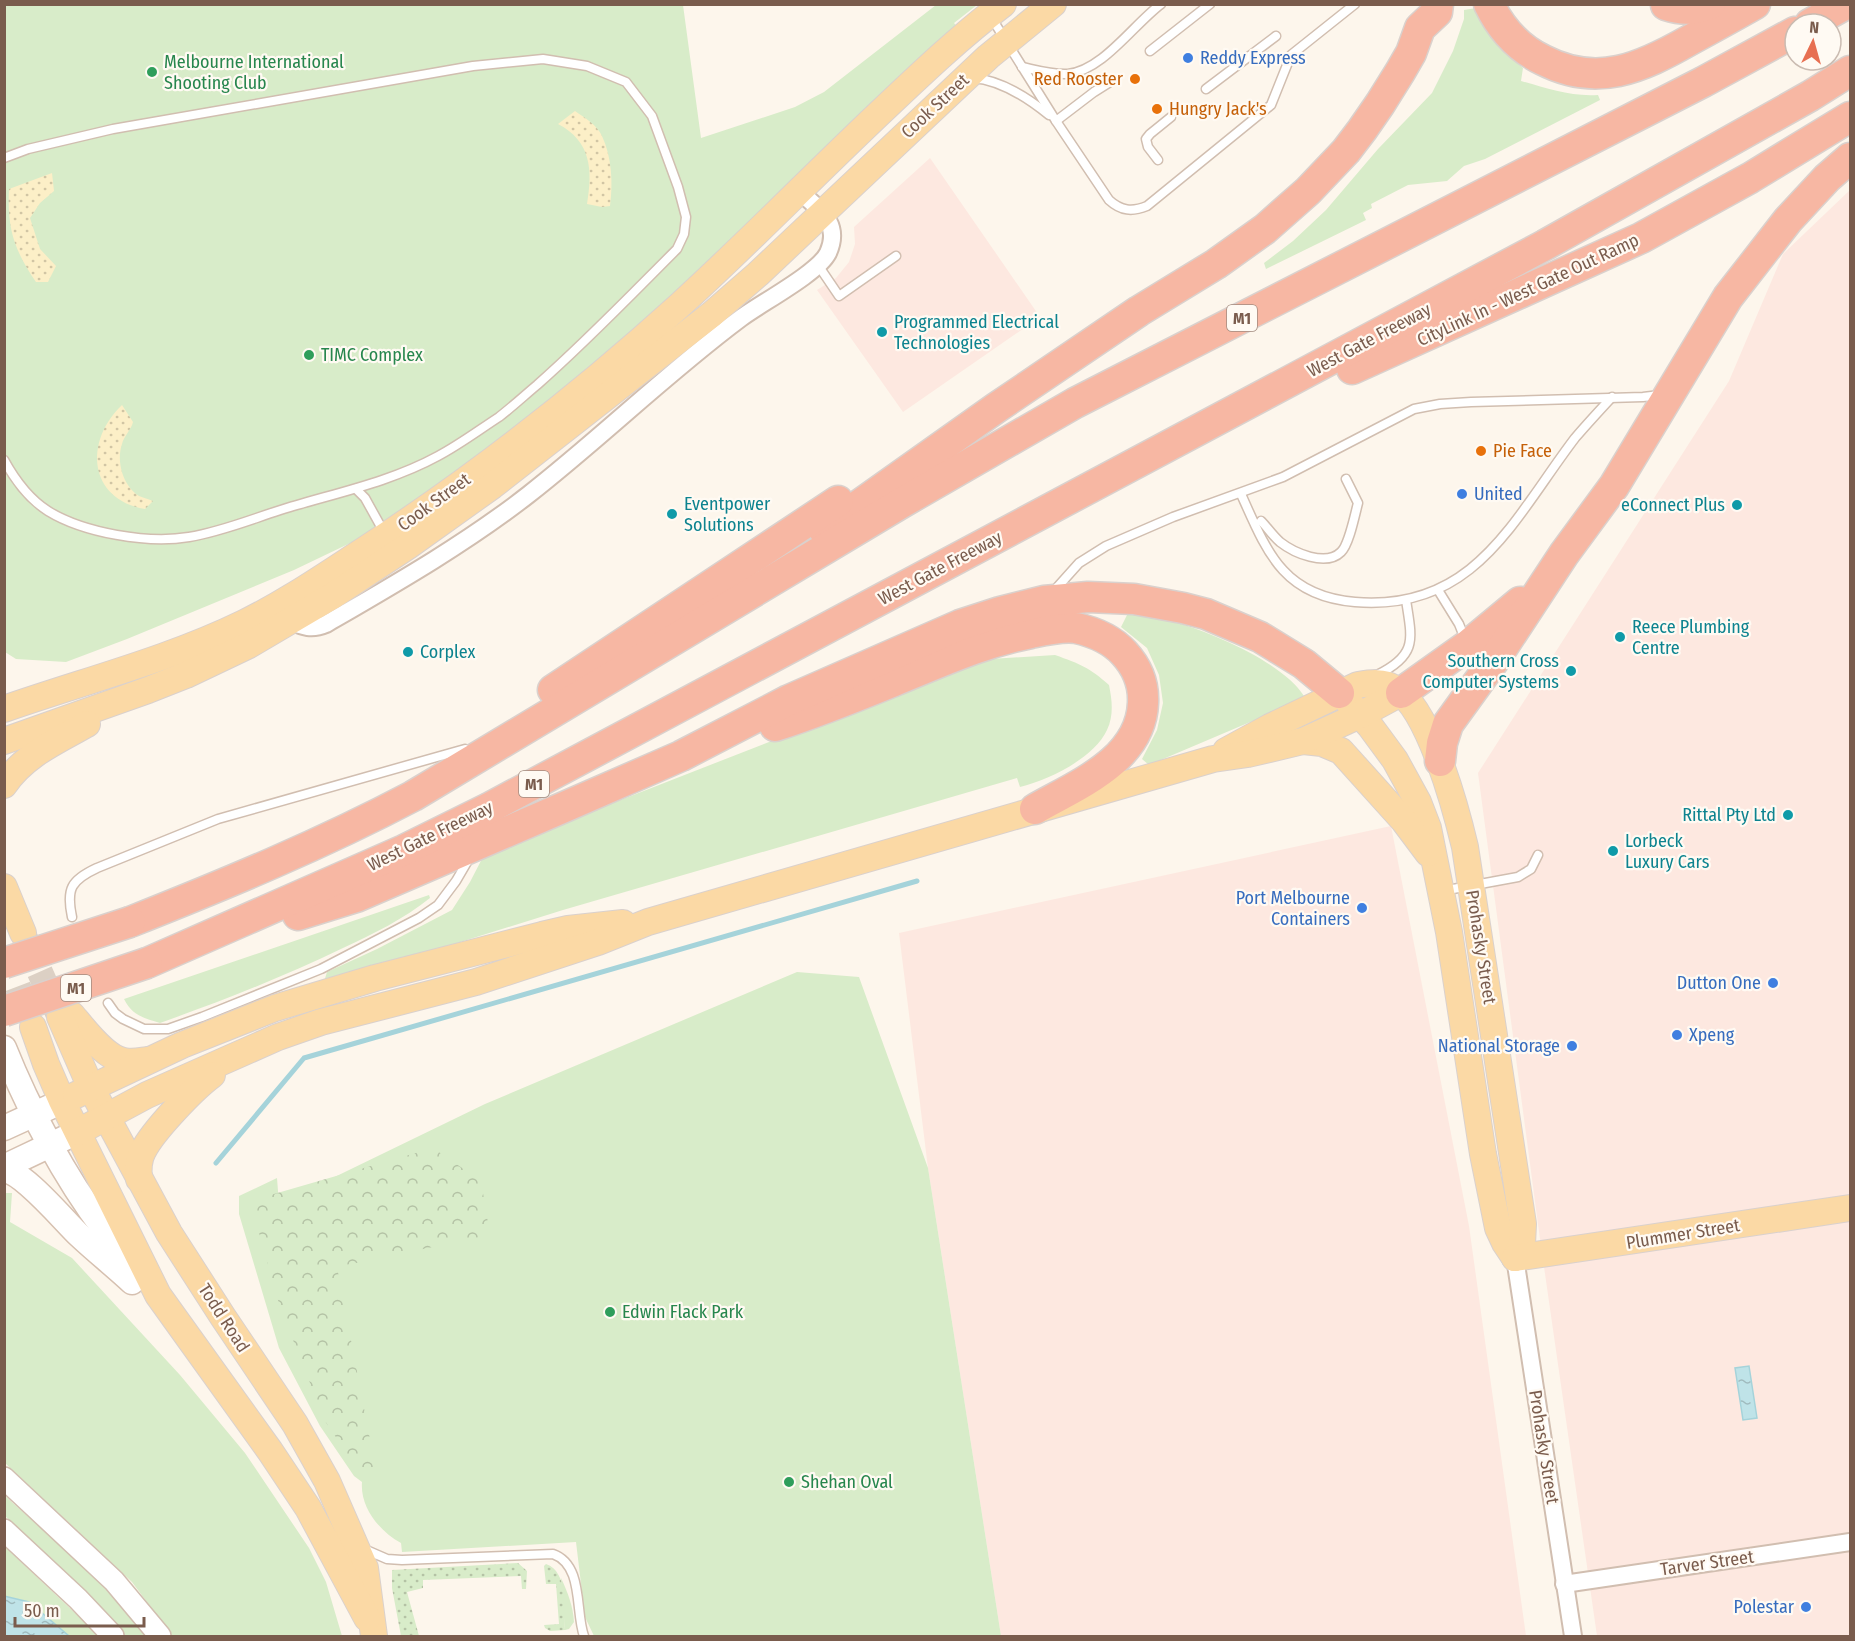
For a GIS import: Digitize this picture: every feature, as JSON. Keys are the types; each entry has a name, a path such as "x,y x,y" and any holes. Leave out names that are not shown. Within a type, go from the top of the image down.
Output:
{"highway":[{"path":"699,623 862,500 1139,311 1180,287 1265,229 1308,191 1346,151 1380,104 1411,53 1417,16 1437,12 1438,4"},
{"path":"1489,4 1503,28 1528,52 1562,69 1589,74 1615,73 1648,63 1755,4"},
{"path":"1664,5 1696,9 1710,4"},
{"path":"1832,12 1846,4"},
{"name":"M1","path":"4,963 130,922 215,889 333,836 451,775 699,623 1075,403 1703,82 1783,39"},
{"name":"West Gate Freeway","path":"4,1011 155,960 404,850 479,813 1545,245 1851,71"},
{"name":"CityLink In - West Gate Out Ramp","path":"1160,452 1412,343 1641,238 1750,178 1851,117"},
{"path":"1440,761 1442,743 1448,724 1495,659 1564,554 1614,486 1740,280 1788,220 1827,178 1851,158"},
{"path":"451,775 465,749 476,740 811,519 1034,363 1110,316 1139,311"},
{"path":"1401,693 1467,646 1523,599 1564,554"},
{"path":"155,960 356,897 681,756 789,700 951,630 1000,612 1044,601 1088,597 1134,599 1206,614 1260,637 1348,689"},
{"path":"681,756 789,722 972,648 1044,630 1075,628 1093,633 1118,647 1130,660 1137,671 1143,690 1139,724 1129,745 1120,755 1035,810"}],"main road":[{"name":"Cook Street","path":"4,741 148,690 249,645 334,595 408,546 591,411 712,314 758,274 967,77 1053,4"},
{"name":"Cook Street","path":"4,709 176,651 222,633 284,601 386,536 448,493 581,391 697,289 903,91 996,9"},
{"path":"1213,759 1240,742 1348,689 1371,682 1383,684 1401,693"},
{"name":"Prohasky Street","path":"1348,689 1360,715 1380,738 1408,783 1428,828 1442,891 1485,1164 1498,1228 1504,1243 1515,1258 1522,1244 1523,1224 1458,817 1440,761 1413,707 1401,693"},
{"path":"4,785 31,756 148,690"},
{"path":"4,1169 147,1095 249,1049 321,1022 486,979 598,942 648,922 1213,759 1303,741 1401,693"},
{"path":"1303,741 1322,743 1341,751 1404,821 1436,864"},
{"path":"4,887 23,933"},
{"path":"4,1128 151,1059 275,1008 375,978 568,929 621,922 648,922"},
{"name":"Todd Road","path":"151,1059 129,1062 115,1059 66,1016 91,1088 169,1233 296,1424 327,1481 365,1568 369,1587 372,1630"},
{"name":"Todd Road","path":"33,1027 62,1101 158,1295"},
{"name":"Todd Road","path":"4,1048 51,1145 104,1230 158,1295 254,1428 308,1508 372,1630"},
{"path":"139,1179 139,1162 149,1141 204,1081 249,1049"},
{"path":"4,1169 12,1171 27,1183 80,1235 175,1319"},
{"name":"Plummer Street","path":"1515,1258 1851,1208"}],"street":[{"path":"290,621 304,628 320,627 446,553 528,495 742,318 818,265 828,252 833,228 828,219 798,190"},
{"path":"586,447 591,411"},
{"name":"Prohasky Street","path":"1515,1258 1573,1636"},
{"path":"4,1478 114,1581 160,1636"},
{"path":"4,1530 78,1599 113,1636"},
{"name":"Tarver Street","path":"1564,1584 1851,1542"}],"lane":[{"path":"1022,67 1066,74 1089,67 1107,54 1161,4"},
{"path":"1150,51 1209,4"},
{"path":"996,9 1006,42 1056,121 1109,200 1129,210 1140,208 1154,201 1271,105 1291,55 1355,4"},
{"path":"1206,89 1276,36"},
{"path":"4,158 28,149 113,129 473,66 543,59 588,66 626,82 652,116 678,187 686,218 684,234 678,249 563,363 502,414 438,456 356,489 207,533 178,538 146,538 92,529 66,520 29,496 4,460"},
{"path":"967,77 983,79 1003,86 1036,105 1056,121"},
{"path":"1056,121 1113,80"},
{"path":"1158,160 1148,147 1146,139 1172,117"},
{"path":"818,265 839,296 896,256"},
{"path":"1044,601 1079,563 1106,546 1173,517 1283,477 1398,417 1427,406 1470,402 1642,397 1670,394"},
{"path":"1241,494 1261,540 1272,558 1288,577 1302,587 1350,602 1388,603 1406,600 1438,590 1453,582 1497,545 1575,439 1612,397"},
{"path":"1261,521 1280,542 1297,552 1320,559 1336,556 1343,551 1358,503 1346,479"},
{"path":"356,489 365,498 386,536"},
{"path":"1438,590 1459,624 1467,646"},
{"path":"1348,689 1387,670 1401,659 1409,648 1411,631 1406,600"},
{"path":"72,917 70,888 80,877 96,868 218,819 465,749"},
{"path":"108,1003 115,1013 134,1026 155,1030 168,1029 321,969 419,918 438,905 477,844"},
{"path":"1442,891 1518,877 1531,869 1538,855"},
{"path":"355,1544 376,1555 395,1560 553,1554 560,1557 573,1572 583,1634"}],"shaded area":[{"path":"930,158 1040,317 903,412 817,290 836,278 849,262 855,244 854,227"},
{"path":"1850,190 1850,1636 1597,1636 1540,1239 1478,773 1729,381 1783,254"},
{"path":"1391,826 1469,1226 1526,1636 1001,1636 928,1168 899,933"}],"green space":[{"name":"TIMC Complex","path":"4,5 683,5 701,138 795,107 824,92 936,5 977,5 954,23 958,28 561,403 365,536 294,570 66,662 16,659 5,652"},
{"path":"1476,8 1489,33 1523,68 1521,81 1568,93 1598,95 1600,100 1485,159 1464,166 1447,181 1408,185 1371,204 1372,208 1363,213 1366,220 1266,269 1264,263 1293,241 1326,210 1378,149 1432,93 1453,51 1464,19 1464,10"},
{"path":"1128,613 1178,623 1229,642 1281,672 1304,696 1300,701 1149,765 1142,759 1157,730 1163,703 1159,675 1147,648 1121,627"},
{"path":"1055,655 1084,667 1109,685 1112,713 1107,730 1092,750 1070,766 1044,779 1020,787 1017,778 563,910 323,985 327,972 452,910 485,853 990,659"},
{"path":"429,895 430,898 410,913 354,943 252,988 160,1023 139,1015 124,999"},
{"name":"Edwin Flack Park","path":"797,972 859,977 928,1168 1001,1636 594,1636 585,1617 576,1542 402,1552 401,1543 385,1532 372,1517 364,1500 362,1482 354,1476 320,1426 279,1348 239,1214 239,1196 277,1178 279,1204 485,1104"},
{"path":"433,1148 481,1181 490,1235 337,1267 377,1476 368,1485 325,1421 280,1307 250,1201"},
{"path":"4,1193 12,1193 10,1222 72,1258 180,1375 245,1453 309,1548 326,1582 342,1636 172,1636 132,1582 5,1463"},
{"path":"4,1495 97,1580 145,1636 126,1636 83,1589 5,1516"},
{"path":"4,1546 97,1636 69,1636 29,1602 5,1596"},
{"path":"518,1563 527,1571 526,1589 522,1589 521,1576 423,1580 423,1588 407,1592 419,1636 401,1636 392,1588 392,1570"},
{"path":"546,1564 559,1575 562,1583 565,1630 550,1631 544,1625 559,1624 556,1584 546,1584 544,1566"},
{"path":"561,1578 573,1610 574,1622 569,1629 565,1630"}],"sand":[{"path":"575,111 597,128 605,144 611,171 610,206 587,204 590,180 587,158 577,139 558,124"},
{"path":"52,173 54,191 40,203 30,218 40,249 56,266 48,282 36,282 17,249 9,215 9,189"},
{"path":"122,405 133,422 120,451 122,473 133,492 153,501 145,509 126,503 112,494 103,481 98,467 98,451 102,435 110,419"}],"water":[{"path":"1749,1366 1757,1418 1743,1420 1735,1368"},
{"path":"4,1596 29,1602 69,1636 5,1636"}],"waterway":[{"path":"216,1163 304,1058 917,881"}],"tunnel":[{"path":"24,936 58,1013"},
{"path":"4,950 31,1021"}],"place":[{"name":"Reddy Express","path":"1188,58"},
{"name":"Melbourne International Shooting Club","path":"152,72"},
{"name":"Red Rooster","path":"1135,79"},
{"name":"Hungry Jack's","path":"1157,109"},
{"name":"Programmed Electrical Technologies","path":"882,332"},
{"name":"TIMC Complex","path":"309,355"},
{"name":"Pie Face","path":"1481,451"},
{"name":"United","path":"1462,494"},
{"name":"eConnect Plus","path":"1737,505"},
{"name":"Eventpower Solutions","path":"672,514"},
{"name":"Reece Plumbing Centre","path":"1620,637"},
{"name":"Corplex","path":"408,652"},
{"name":"Southern Cross Computer Systems","path":"1571,671"},
{"name":"Rittal Pty Ltd","path":"1788,815"},
{"name":"Lorbeck Luxury Cars","path":"1613,851"},
{"name":"Port Melbourne Containers","path":"1362,908"},
{"name":"Dutton One","path":"1773,983"},
{"name":"Xpeng","path":"1677,1035"},
{"name":"National Storage","path":"1572,1046"},
{"name":"Edwin Flack Park","path":"610,1312"},
{"name":"Shehan Oval","path":"789,1482"},
{"name":"Polestar","path":"1806,1607"}]}
